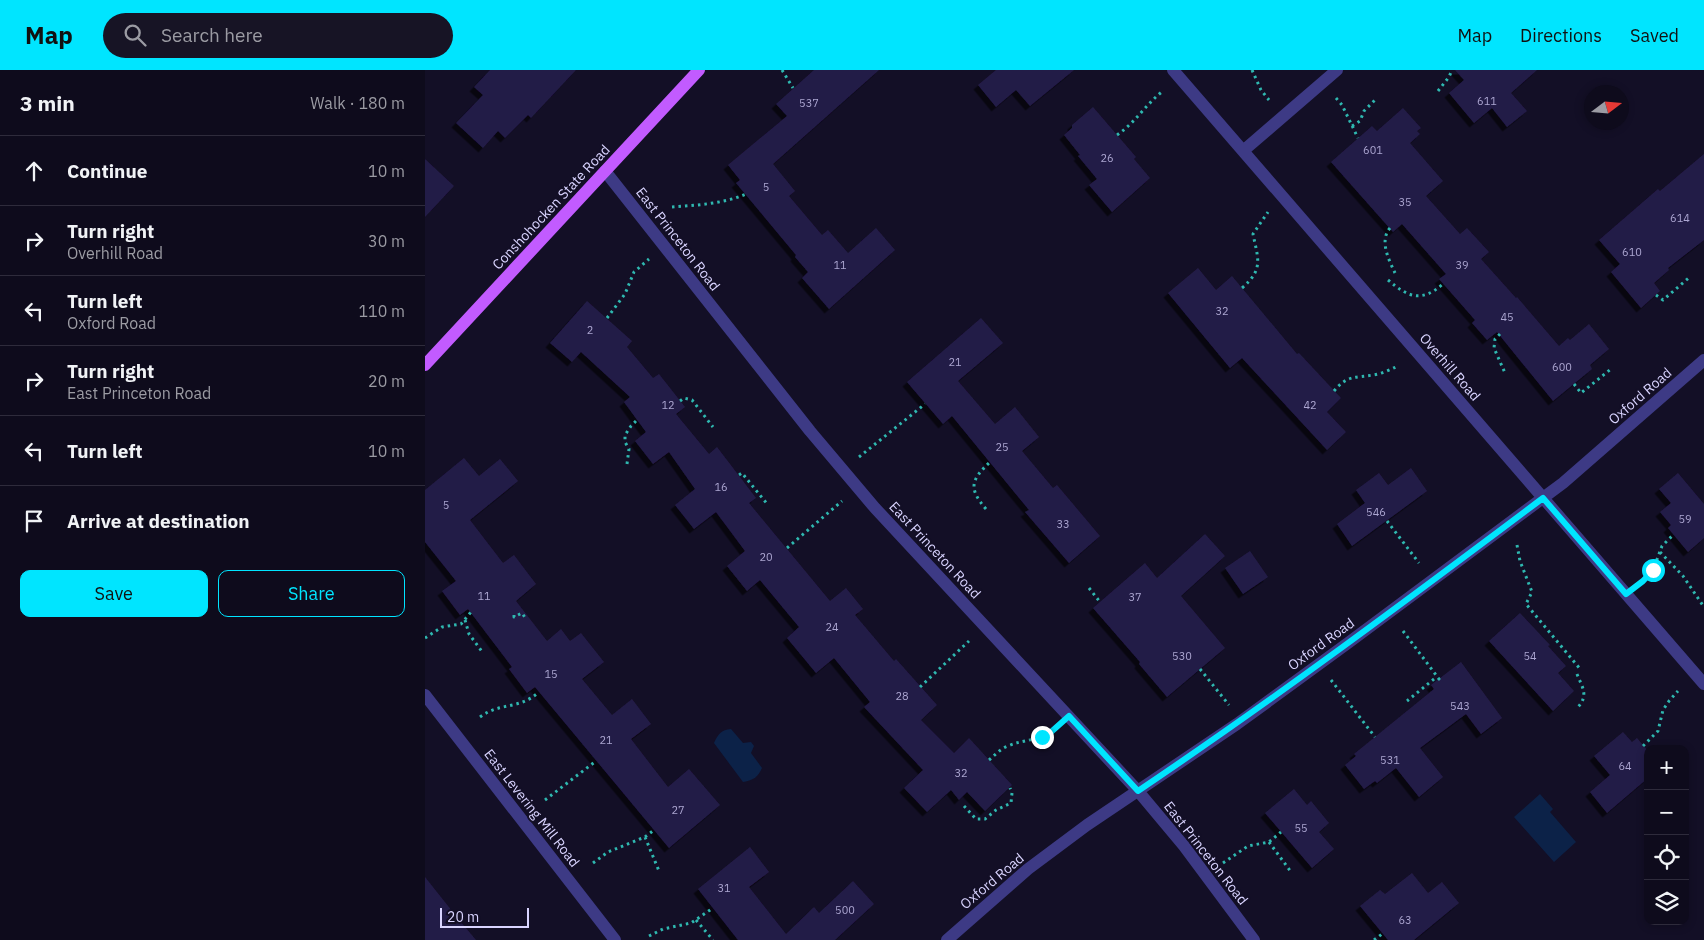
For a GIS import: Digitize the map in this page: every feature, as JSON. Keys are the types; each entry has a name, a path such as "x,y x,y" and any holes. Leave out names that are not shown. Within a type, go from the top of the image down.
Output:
{"main road":[{"name":"Conshohocken State Road","path":"425,365 699,70"}],"street":[{"name":"Overhill Road","path":"1173,70 1704,684"},
{"path":"1243,152 1337,70"},
{"name":"East Princeton Road","path":"605,171 810,431 858,488 1138,791 1184,846 1254,940"},
{"name":"Oxford Road","path":"947,940 1028,869 1087,825 1237,724 1563,483 1704,360"},
{"name":"East Levering Mill Road","path":"425,694 615,940"}],"path":[{"path":"782,70 793,88"},
{"path":"1252,70 1261,90 1271,102"},
{"path":"1437,91 1449,77 1452,70"},
{"path":"1117,135 1131,124 1153,98 1163,90 1184,83"},
{"path":"1323,83 1342,105 1358,138"},
{"path":"1352,126 1360,121 1364,111 1376,99"},
{"path":"672,207 718,203 746,194"},
{"path":"1242,288 1253,279 1257,270 1259,260 1253,234 1265,214 1283,198"},
{"path":"1390,228 1385,235 1385,245 1395,273"},
{"path":"607,318 625,294 634,272 665,247"},
{"path":"1656,295 1663,300 1691,276"},
{"path":"1388,280 1401,292 1415,296 1433,291 1443,284"},
{"path":"1500,334 1495,339 1494,348 1505,373"},
{"path":"1335,391 1341,382 1353,377 1375,375 1396,367"},
{"path":"1574,384 1581,393 1611,369"},
{"path":"680,400 684,398 692,400 713,427"},
{"path":"843,470 925,404"},
{"path":"627,464 629,448 625,442 625,436 637,420"},
{"path":"986,509 978,500 975,481 977,474 990,462"},
{"path":"739,475 742,473 768,506"},
{"path":"787,548 858,488"},
{"path":"1387,521 1420,564"},
{"path":"1626,594 1643,581 1653,570 1663,546 1673,535"},
{"path":"1517,545 1520,561 1532,592 1526,604 1581,670"},
{"path":"1660,552 1683,576 1704,607"},
{"path":"1089,588 1100,602"},
{"path":"425,638 442,628 461,624 471,612"},
{"path":"514,615 514,617 521,612 525,619"},
{"path":"465,620 469,634 483,653"},
{"path":"920,686 985,626"},
{"path":"1403,631 1439,679 1407,701"},
{"path":"1319,665 1375,737"},
{"path":"1200,669 1229,705 1237,724"},
{"path":"1577,674 1583,688 1584,697 1578,707"},
{"path":"1643,746 1659,731 1663,710 1678,691"},
{"path":"480,717 496,708 524,702 539,692"},
{"path":"989,760 1001,749 1009,745 1032,741 1042,737 1051,732 1069,716"},
{"path":"545,800 596,761"},
{"path":"964,806 976,819 985,819 996,810 1011,803 1012,793 1009,788"},
{"path":"593,863 607,852 645,837 654,830"},
{"path":"1206,875 1248,846 1269,842 1281,832"},
{"path":"645,837 659,871"},
{"path":"1269,842 1291,872"},
{"path":"649,936 663,929 684,925 696,920 713,908"},
{"path":"696,920 713,940"},
{"path":"1374,940 1382,934"}],"water":[{"path":"731,729 743,743 751,742 754,746 751,753 762,768 755,778 743,782 714,743 720,733"},
{"path":"1540,794 1553,809 1550,812 1576,842 1554,862 1514,817"}],"building":[{"path":"490,70 576,70 531,118 528,115 505,138 498,131 483,148 456,123 483,95 474,87"},
{"path":"814,70 879,70 773,164 795,191 789,196 822,235 828,230 848,253 876,228 895,250 829,309 802,278 808,272 736,183 740,180 728,165 787,116 776,104"},
{"path":"996,70 1074,70 1030,106 1016,90 996,107 978,85"},
{"path":"1455,70 1537,70 1511,93 1527,111 1507,127 1492,108 1474,123 1449,93 1464,80"},
{"path":"1093,107 1136,157 1134,159 1150,178 1112,212 1089,185 1097,179 1064,135 1072,128 1072,125"},
{"path":"1403,108 1421,128 1417,131 1420,134 1410,143 1443,181 1426,196 1460,234 1467,228 1489,252 1481,259 1559,346 1568,338 1570,340 1589,324 1609,349 1590,365 1592,369 1553,401 1497,332 1487,340 1472,323 1475,320 1439,279 1446,274 1402,224 1393,232 1331,162 1372,126 1377,131"},
{"path":"1704,154 1704,240 1668,268 1669,270 1654,283 1660,291 1641,308 1611,272 1620,264 1599,240 1658,189 1660,191"},
{"path":"425,159 454,186 425,217"},
{"path":"1198,268 1216,290 1232,276 1297,354 1299,353 1341,398 1327,412 1346,432 1327,450 1242,358 1230,368 1168,293"},
{"path":"587,301 632,341 627,347 653,378 659,374 685,407 676,414 709,454 717,447 756,498 749,503 830,601 846,588 863,609 855,615 894,661 896,659 937,705 921,720 954,753 969,738 1012,785 985,811 967,792 959,800 951,790 927,812 904,788 923,770 864,707 870,702 834,658 816,673 787,638 799,627 760,580 747,591 727,566 745,551 716,512 694,529 675,505 695,489 669,452 653,464 635,441 646,432 624,402 630,397 581,352 572,362 550,343"},
{"path":"981,318 1003,343 958,381 995,424 1015,407 1039,437 1022,451 1053,488 1057,485 1100,536 1069,563 1025,512 1029,510 952,416 943,424 907,382"},
{"path":"464,458 479,476 500,459 518,481 470,520 503,563 514,555 536,584 516,601 547,641 561,629 570,641 581,633 604,662 582,679 612,715 632,699 651,724 631,739 668,787 689,769 720,805 669,848 535,687 527,693 509,669 512,667 468,609 460,615 442,591 456,581 425,542 425,490"},
{"path":"1411,468 1427,491 1352,546 1337,524 1365,503 1356,490 1379,473 1388,485"},
{"path":"1678,473 1704,504 1704,538 1688,552 1668,528 1671,525 1660,512 1671,503 1659,489"},
{"path":"1205,534 1225,556 1181,596 1225,648 1167,697 1139,664 1140,662 1093,608 1145,563 1157,578"},
{"path":"1250,551 1268,577 1243,594 1225,568"},
{"path":"1520,613 1550,645 1548,646 1566,666 1558,673 1574,691 1553,711 1489,641"},
{"path":"1461,662 1502,718 1481,734 1466,714 1420,748 1443,777 1419,797 1396,768 1377,783 1375,781 1364,789 1345,765 1356,756 1354,754 1434,689 1431,685"},
{"path":"1623,732 1632,742 1637,738 1644,746 1644,781 1607,813 1590,792 1610,775 1594,756"},
{"path":"1294,789 1307,805 1311,801 1329,823 1319,832 1334,849 1312,868 1265,813"},
{"path":"750,847 769,872 749,887 786,934 814,907 819,913 853,881 874,904 835,940 738,940 698,889"},
{"path":"1412,873 1428,893 1442,882 1459,903 1414,940 1388,940 1360,906 1380,890 1385,894"},
{"path":"425,877 460,921 476,940 425,940"}],"route":[{"path":"1042,737 1051,732 1069,716 1138,791 1237,724 1319,665 1543,498 1626,594 1643,581 1653,570"}]}
